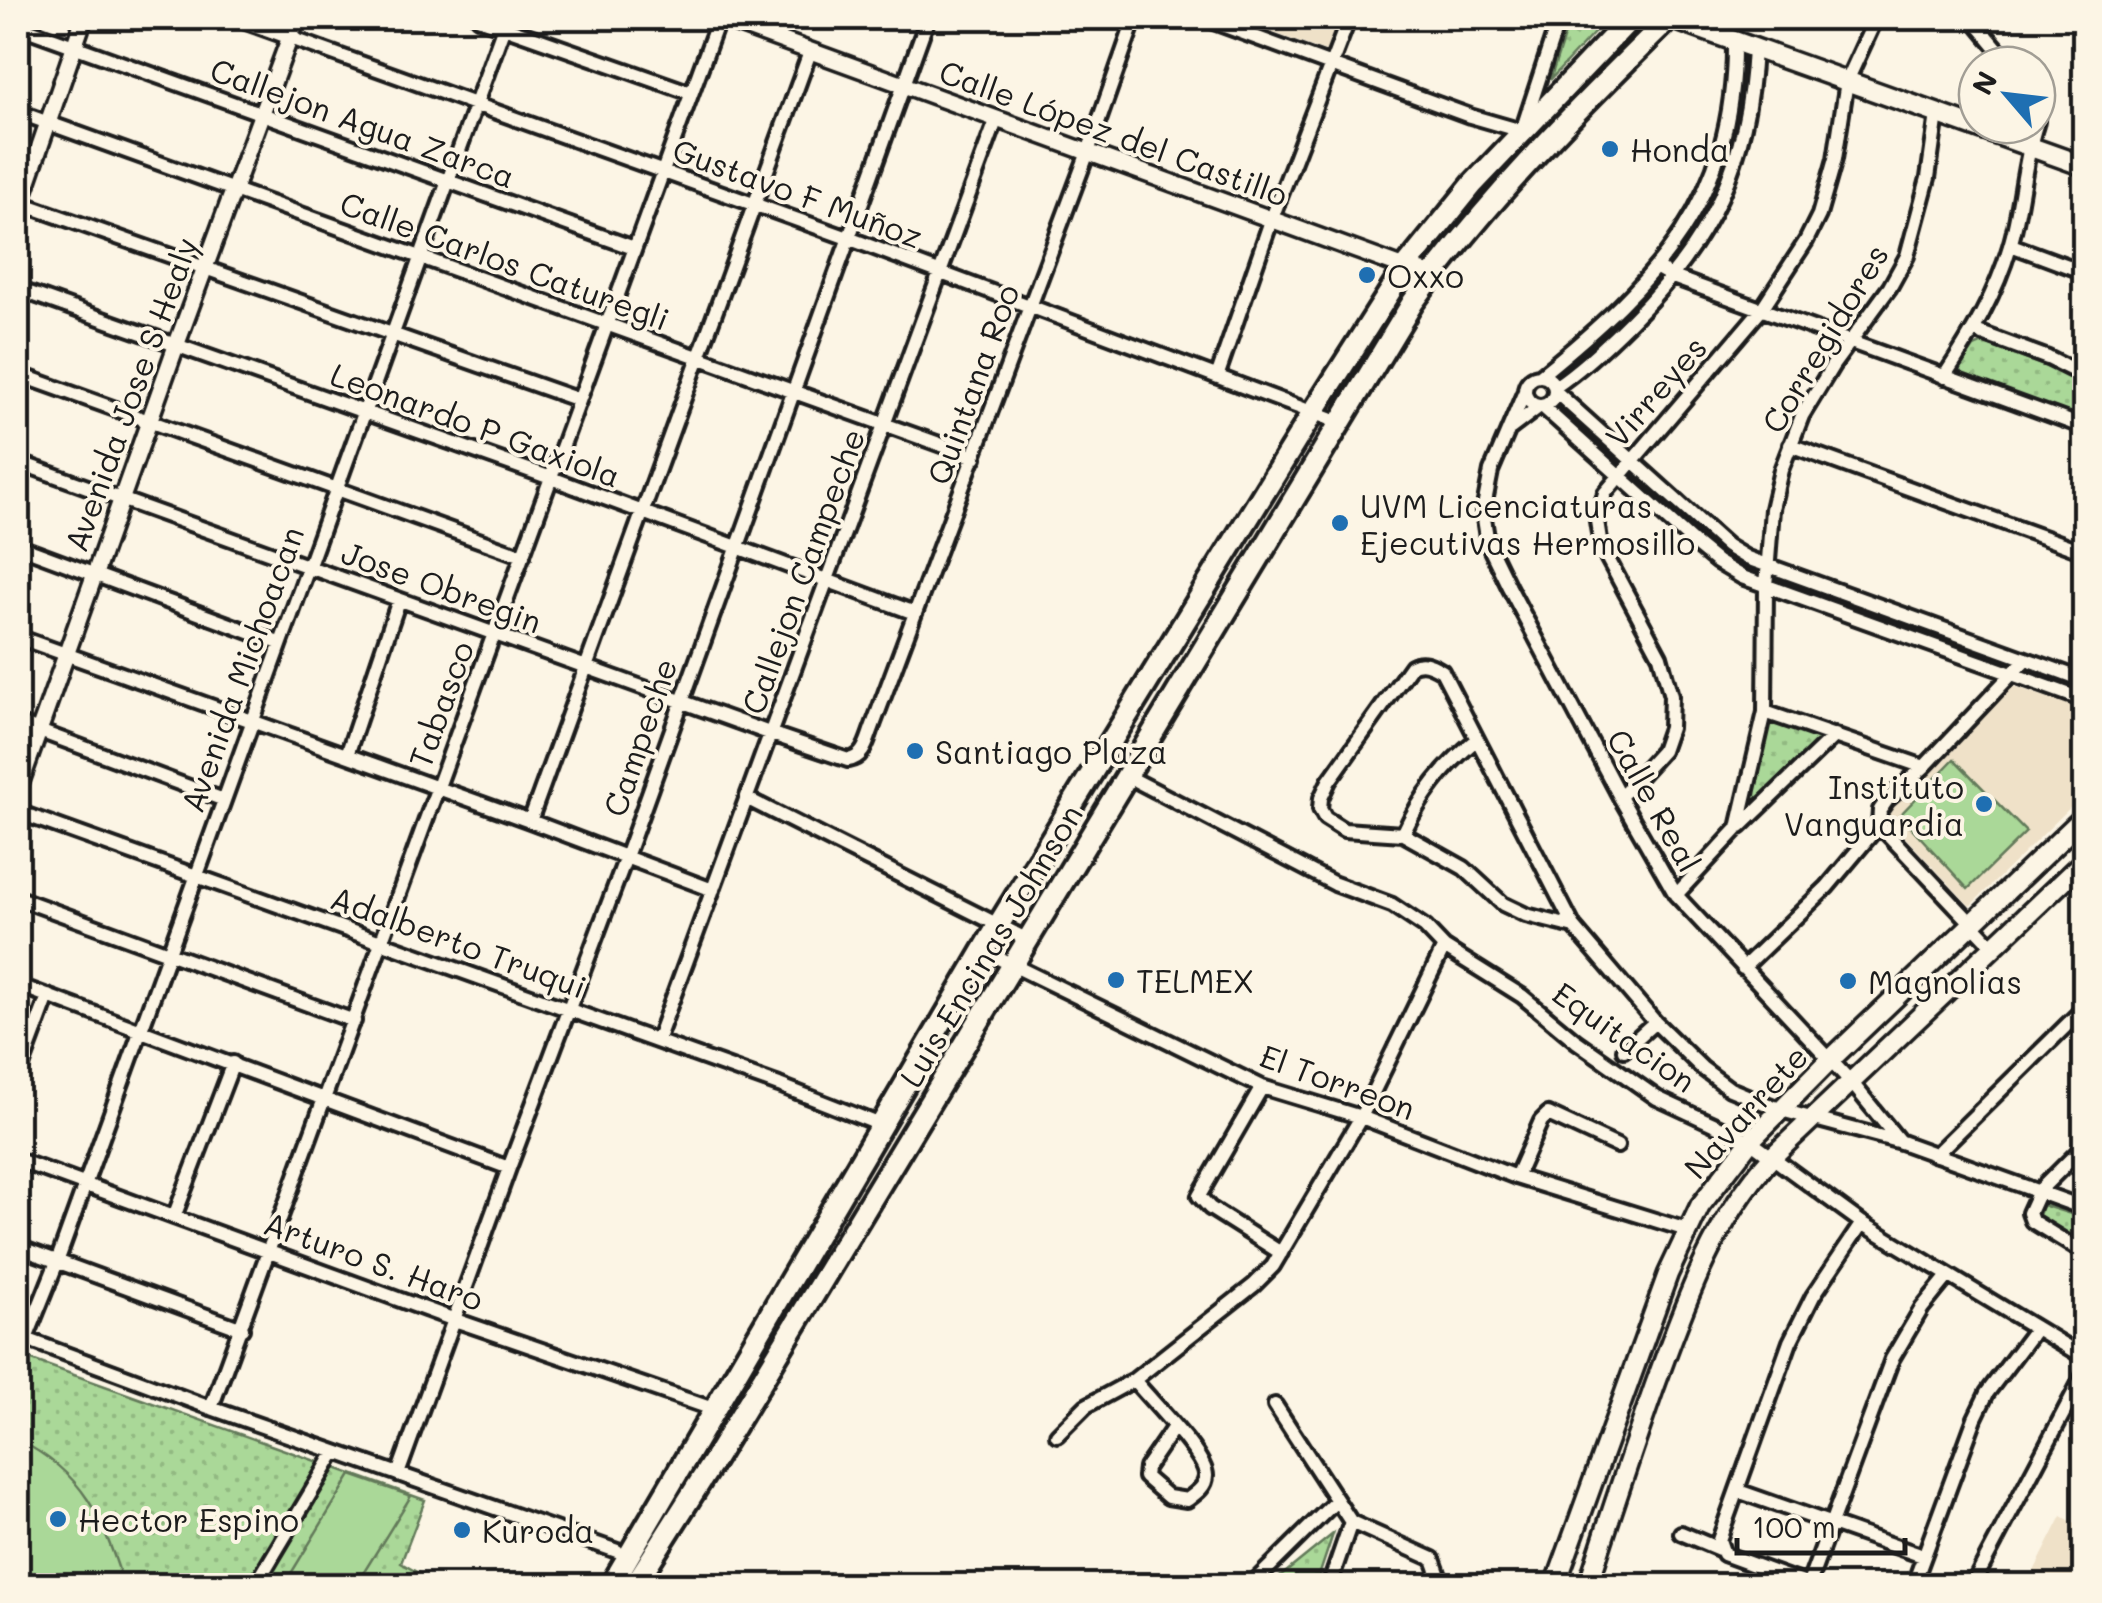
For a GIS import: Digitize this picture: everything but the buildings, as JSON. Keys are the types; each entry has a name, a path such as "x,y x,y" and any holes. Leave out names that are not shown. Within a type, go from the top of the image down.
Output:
{"main road":[{"name":"Luis Encinas Johnson","path":"625,1551 685,1464 710,1413 999,924 1406,268 1473,184 1631,18"},
{"name":"Luis Encinas Johnson","path":"637,1581 1413,302 1546,140 1670,18"},
{"path":"1670,18 2084,166"},
{"path":"1473,184 1493,201"},
{"path":"1121,727 1120,766 1126,776"},
{"name":"Navarrete","path":"1555,1586 1687,1230 1722,1174 1829,1061 2084,817"},
{"name":"Navarrete","path":"1588,1586 1617,1492 1698,1272 1734,1206 1772,1156 2084,861"},
{"path":"1613,1421 1625,1425 1627,1430 1613,1474 1617,1492"},
{"path":"595,1586 625,1551"},
{"path":"611,1586 625,1551"}],"street":[{"path":"84,18 18,205 206,267 579,400"},
{"name":"Gustavo F Muñoz","path":"235,18 848,238 1341,423"},
{"name":"Avenida Jose S Healy","path":"18,790 298,18"},
{"path":"478,18 506,22 691,94"},
{"name":"Calle López del Castillo","path":"720,18 1406,268 1433,274"},
{"name":"Tabasco","path":"211,1408 720,18"},
{"name":"Campeche","path":"398,1474 626,858 928,18"},
{"name":"Quintana Roo","path":"848,760 861,754 915,614 1088,152 1134,18"},
{"path":"1203,18 1522,132 1560,18"},
{"path":"1218,374 1272,218 1349,18"},
{"name":"Virreyes","path":"1620,797 1662,752 1670,728 1670,696 1660,656 1601,546 1596,520 1605,492 1761,310 1790,270 1819,215 1836,159 1847,81 1876,18"},
{"path":"1972,18 1994,45"},
{"name":"Avenida Michoacan","path":"22,1338 57,1262 506,22"},
{"name":"Callejon Agua Zarca","path":"18,26 634,248"},
{"name":"Calle Real","path":"1734,40 1730,108 1717,165 1683,233 1656,268 1588,337 1540,376 1529,380 1492,471 1483,512 1488,544 1620,797 1676,895 1852,1083 1900,1142"},
{"name":"Calle Real","path":"1511,428 1552,401 1555,389 1610,342 1674,277 1701,236 1734,169 1750,98 1754,48"},
{"path":"530,821 810,52"},
{"name":"Calle Carlos Caturegli","path":"18,112 975,457"},
{"name":"Corregidores","path":"1738,828 1765,712 1766,586 1772,510 1790,445 1802,416 1907,256 1928,178 1936,114"},
{"name":"Callejon Campeche","path":"657,1041 997,118"},
{"path":"1944,378 1975,331 2011,245 2029,146"},
{"path":"2011,245 2084,272"},
{"path":"1656,268 1848,343 2084,427"},
{"name":"Leonardo P Gaxiola","path":"18,289 551,478 915,614"},
{"path":"1975,331 2084,376"},
{"path":"18,374 522,556"},
{"path":"1540,376 1549,378 1555,389 1727,546 1768,566 2084,680"},
{"path":"1525,391 1530,402 1541,406 1717,562 1766,586 2084,700"},
{"path":"1790,445 2084,552"},
{"name":"Jose Obregin","path":"18,462 848,760"},
{"path":"18,546 279,643"},
{"path":"347,755 399,600"},
{"path":"18,637 713,890"},
{"path":"1743,968 1827,887 1880,825 1880,810 1887,800 1924,767 2026,659"},
{"path":"1574,928 1503,904 1464,868 1403,834 1344,830 1325,818 1320,798 1329,781 1403,676 1418,662 1442,671 1574,928 1655,1022 1702,1068 1730,1089 1781,1110 1900,1142 2084,1208"},
{"path":"1765,712 1924,767"},
{"path":"18,724 224,800"},
{"name":"Corregidores","path":"1676,895 1738,828 1835,735"},
{"path":"1403,834 1438,774 1478,739"},
{"name":"Equitacion","path":"1126,776 1335,884 1392,905 1426,927 1444,947 1522,996 1576,1041 1658,1098 1750,1141 1862,1223 2084,1357"},
{"path":"748,799 1028,940"},
{"name":"Adalberto Truqui","path":"18,812 882,1125"},
{"path":"1880,825 1994,947"},
{"path":"18,898 354,1021"},
{"path":"1057,1435 1086,1406 1134,1380 1254,1285 1280,1253 1361,1116 1444,947"},
{"name":"El Torreon","path":"984,951 1262,1087 1361,1116 1516,1177 1687,1230"},
{"path":"18,985 509,1168"},
{"path":"18,1077 48,996"},
{"path":"1935,1155 2084,1008"},
{"path":"1624,1050 1655,1022"},
{"path":"174,1217 233,1063"},
{"path":"1262,1087 1200,1196 1204,1203 1280,1253"},
{"path":"1516,1177 1541,1121 1548,1114 1617,1146"},
{"path":"2084,1146 2039,1191 2029,1214 2032,1221 2084,1252"},
{"name":"Arturo S. Haro","path":"18,1160 710,1413"},
{"path":"1722,1551 1719,1540 1790,1342 1812,1296 1862,1223"},
{"path":"18,1247 242,1329"},
{"path":"1681,1532 1808,1585 1892,1358 1922,1308 1948,1276"},
{"path":"1914,1586 1975,1418 1995,1381 2036,1328"},
{"path":"22,1338 211,1408 625,1551"},
{"path":"1972,1586 2084,1374"},
{"path":"1134,1380 1188,1442 1206,1470 1202,1489 1187,1500 1168,1497 1145,1476 1146,1468 1174,1427"},
{"path":"1275,1405 1351,1522 1433,1559 1438,1573 1433,1586"},
{"path":"255,1586 336,1452"},
{"path":"1738,1491 1923,1556"},
{"path":"1250,1586 1336,1501"},
{"path":"1330,1586 1351,1522"}],"shaded area":[{"path":"1233,18 1342,18 1329,53"},
{"name":"Instituto Vanguardia","path":"2013,686 2084,710 2084,794 1970,906 1884,815"},
{"path":"2062,1516 2084,1529 2084,1585 2027,1585"}],"green space":[{"path":"1570,18 1608,18 1550,80"},
{"path":"1983,343 2084,381 2084,422 1965,378 1959,369 1974,347"},
{"path":"1772,717 1826,737 1749,811"},
{"path":"1954,759 2026,832 1968,889 1900,815"},
{"path":"2042,1205 2084,1218 2084,1245 2039,1216"},
{"path":"18,1355 425,1500 401,1563 439,1585 18,1585"},
{"name":"Hector Espino","path":"18,1440 60,1467 88,1500 108,1539 124,1585 18,1585"},
{"path":"351,1475 411,1496 356,1585 284,1585"},
{"path":"1333,1534 1316,1585 1270,1585"}],"place":[{"name":"Honda","path":"1610,149"},
{"name":"Oxxo","path":"1367,275"},
{"name":"UVM Licenciaturas Ejecutivas Hermosillo","path":"1340,523"},
{"name":"Santiago Plaza","path":"915,751"},
{"name":"Instituto Vanguardia","path":"1984,804"},
{"name":"TELMEX","path":"1116,980"},
{"name":"Magnolias","path":"1848,981"},
{"name":"Hector Espino","path":"58,1519"},
{"name":"Kuroda","path":"462,1530"}]}
